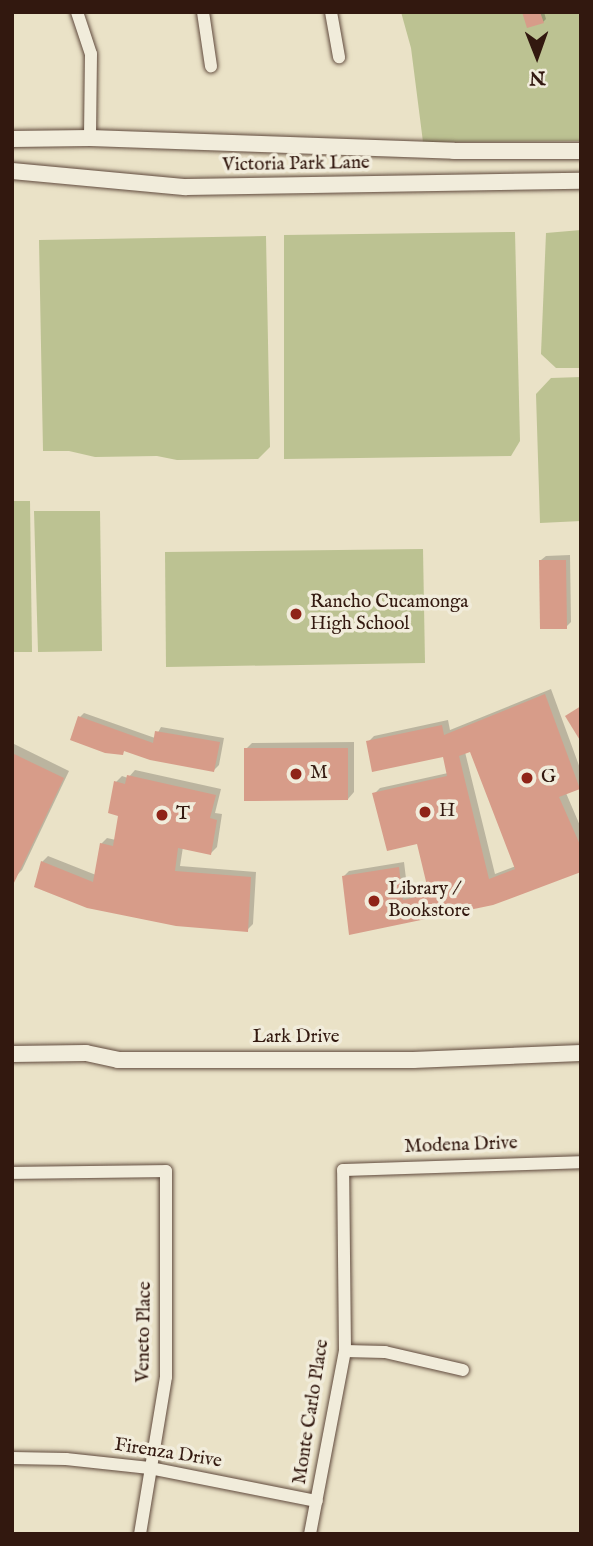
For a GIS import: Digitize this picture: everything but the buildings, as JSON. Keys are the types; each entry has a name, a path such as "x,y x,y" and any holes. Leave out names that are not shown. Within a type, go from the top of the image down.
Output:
{"street":[{"path":"77,12 91,54 90,138"},
{"path":"203,12 211,66"},
{"path":"331,12 340,57"},
{"name":"Victoria Park Lane","path":"12,139 90,138 454,151 581,151"},
{"name":"Victoria Park Lane","path":"12,171 198,187 581,181"},
{"name":"Lark Drive","path":"12,1054 86,1053 118,1060 413,1060 581,1054"},
{"name":"Modena Drive","path":"342,1170 581,1162"},
{"name":"Monte Carlo Place","path":"310,1534 345,1351 342,1170"},
{"name":"Veneto Place","path":"12,1173 166,1171 166,1377 140,1534"},
{"path":"345,1351 385,1352 463,1370"},
{"name":"Firenza Drive","path":"12,1458 150,1468 317,1501"}],"green space":[{"path":"401,12 581,12 581,141 423,142 411,48"},
{"path":"581,230 581,368 556,368 541,354 546,233"},
{"path":"515,232 520,441 511,456 284,459 284,235"},
{"path":"266,236 270,447 258,459 95,457 69,451 43,451 39,240"},
{"path":"581,377 581,521 540,523 536,394 551,378"},
{"path":"12,501 30,501 32,652 12,652"},
{"path":"34,511 100,511 102,651 38,652"},
{"path":"423,549 425,663 166,667 165,552"}],"place":[{"name":"Rancho Cucamonga High School","path":"296,614"},
{"name":"M","path":"296,774"},
{"name":"G","path":"527,778"},
{"name":"H","path":"425,812"},
{"name":"T","path":"162,815"},
{"name":"Library / Bookstore","path":"374,901"}]}
